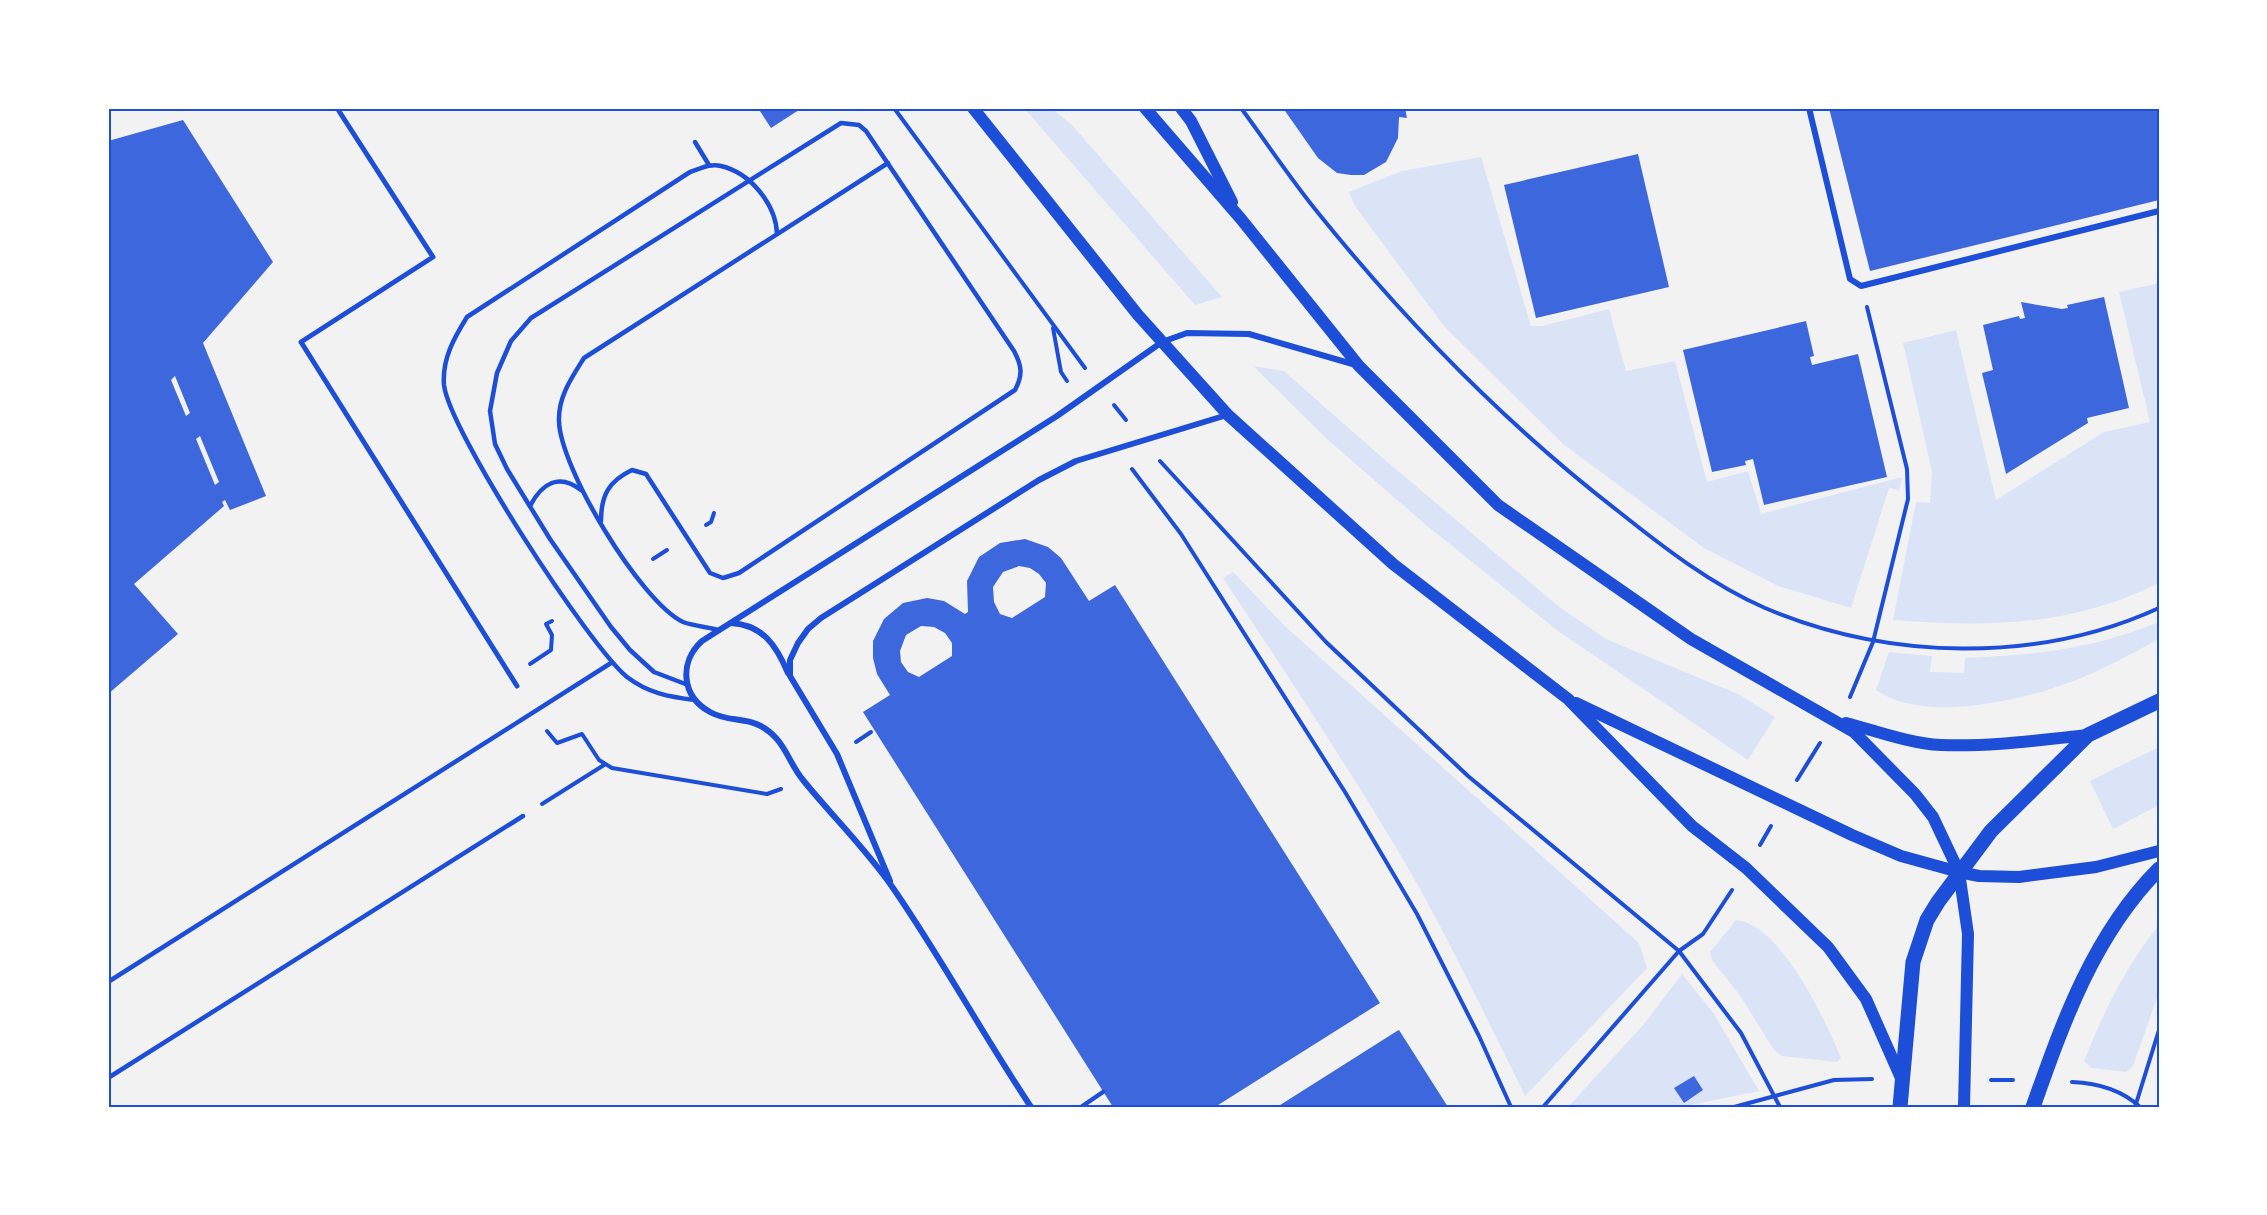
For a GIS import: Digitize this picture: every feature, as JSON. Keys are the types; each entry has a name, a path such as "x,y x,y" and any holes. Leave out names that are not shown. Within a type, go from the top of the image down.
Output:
{"main road":[{"path":"973,108 1162,342 1228,415 1393,564 1568,699 1692,826 1746,868 1828,947 1866,999 1901,1078"},
{"path":"1145,108 1241,219 1359,366 1498,505 1691,639 1833,719 1875,751 1915,794 1933,817 1959,872 1968,934 1964,1107"},
{"path":"1181,108 1191,121 1241,219"},
{"path":"1568,699 1852,836 1901,856 1959,872 1978,876 2019,877 2096,867 2159,851"},
{"path":"1900,1107 1913,962 1927,920 1959,872 2025,796 2088,735 2159,701"},
{"path":"1833,719 1908,740 1940,745 1993,745 2088,735"},
{"path":"2033,1107 2062,1028 2101,944 2131,898 2159,869"}],"street":[{"path":"337,108 433,257 301,342 518,686"},
{"path":"1809,108 1850,279 1861,286 2159,211"},
{"path":"1031,1107 892,887 801,777 777,739 763,726 742,718 712,714 696,700 686,676 691,651 720,630 1080,399 1162,342 1187,333 1249,334 1359,366"},
{"path":"790,676 790,660 798,643 808,629 821,618 1039,480 1076,460 1228,415"},
{"path":"731,623 755,628 767,636 837,754 892,887"}],"lane":[{"path":"601,521 601,506 606,490 619,476 632,470 646,474 710,573 723,578 739,573 1015,390 1021,380 1022,366 1014,351 888,163 866,131 859,125 841,123 531,318 511,341 497,374 490,411 495,444 530,506 592,602 630,650 654,672 688,685"},
{"path":"695,142 709,165"},
{"path":"720,630 684,622 652,598 631,572 583,491 564,450 558,419 566,386 584,358 888,163"},
{"path":"696,700 667,697 646,690 611,663 532,547 465,438 444,386 445,360 453,339 467,317 690,172 709,165 735,171 764,196 773,211 777,234"},
{"path":"530,506 536,495 553,483 564,480 583,491"},
{"path":"108,982 611,663"},
{"path":"108,1078 523,816"},
{"path":"1081,1107 1103,1092"}],"path":[{"path":"894,108 1099,386 1144,441 1245,555 1334,650 1468,776 1679,951 1741,1033 1776,1095 1780,1107"},
{"path":"1241,108 1318,213 1402,311 1451,363 1565,470 1639,528 1726,588 1764,608 1873,642 1930,648 2041,644 2076,638 2123,625 2159,608"},
{"path":"1861,286 1906,469 1908,499 1873,642"},
{"path":"1053,325 1061,372 1080,399"},
{"path":"1116,448 1181,534 1345,792 1417,914 1479,1036 1510,1107"},
{"path":"535,712 557,743 582,734 604,765"},
{"path":"837,754 871,732"},
{"path":"523,816 604,765 767,794 801,777"},
{"path":"1543,1107 1679,951"},
{"path":"2140,1107 2135,1105 2159,1030"},
{"path":"1734,1107 1776,1095"}],"shaded area":[{"path":"1024,108 1051,108 1072,125 1222,297 1195,305"},
{"path":"1481,157 1531,326 1542,326 1609,309 1626,371 1675,361 1707,482 1748,471 1761,514 1902,477 1899,490 1889,488 1851,608 1778,586 1704,548 1563,444 1443,325 1355,206 1349,192 1402,171"},
{"path":"2159,283 2159,583 2126,598 2093,608 2029,621 1963,623 1893,620 1916,502 1930,503 1932,472 1903,343 1956,330 1996,500 2104,432 2150,422 2119,292"},
{"path":"1253,366 1284,371 1378,454 1558,606 1606,639 1740,695 1775,717 1748,760 1558,631 1426,525 1328,440"},
{"path":"1233,572 1286,627 1639,943 1647,968 1525,1096 1451,948 1404,861 1338,754 1223,578"},
{"path":"2159,622 2159,639 2091,674 2034,694 1978,705 1949,707 1922,706 1897,700 1876,690 1889,652 1932,656 1930,672 1964,673 1965,658 2064,649 2111,639"},
{"path":"2159,747 2159,805 2113,829 2090,781"},
{"path":"1736,920 1753,925 1785,955 1824,1021 1841,1058 1837,1062 1782,1056 1774,1050 1741,997 1712,960 1710,952"},
{"path":"2159,925 2159,992 2133,1066 2126,1072 2092,1068 2084,1061 2100,1024 2135,957"},
{"path":"1682,974 1714,1014 1759,1091 1681,1107 1568,1107 1644,1024"}],"building":[{"path":"758,108 802,108 771,128"},
{"path":"1283,108 1405,108 1407,118 1399,117 1398,138 1386,162 1364,175 1351,175 1337,173 1318,158"},
{"path":"1829,108 2159,108 2159,200 1870,271"},
{"path":"183,120 273,262 203,343 266,496 230,510 225,500 222,502 224,506 134,584 178,634 108,694 108,141","holes":["175,376 190,413 186,416 171,380","200,436 219,482 215,485 196,439"]},
{"path":"1638,154 1669,287 1536,318 1504,185"},
{"path":"2104,297 2129,408 2087,418 2088,423 2006,474 1982,373 1993,370 1983,325 2019,316 2020,319 2025,318 2021,302 2062,309 2068,308 2067,305"},
{"path":"1806,321 1814,356 1810,357 1812,365 1858,354 1887,477 1764,505 1753,459 1745,461 1746,465 1712,472 1683,350"},
{"path":"1025,539 1048,547 1061,558 1089,601 1115,585 1380,1003 1215,1107 1113,1107 863,712 890,695 877,674 873,658 873,641 884,619 903,603 927,598 944,601 965,614 968,612 967,581 979,557 1000,543","holes":["1019,566 1030,568 1039,574 1046,583 1045,597 1012,618 1000,614 994,602 993,587 1003,572","921,626 934,627 945,633 952,643 952,656 919,677 908,672 901,662 900,651 906,635"]},
{"path":"1399,1030 1448,1107 1277,1107 1397,1031"},
{"path":"1694,1076 1703,1090 1684,1103 1674,1088"}]}
